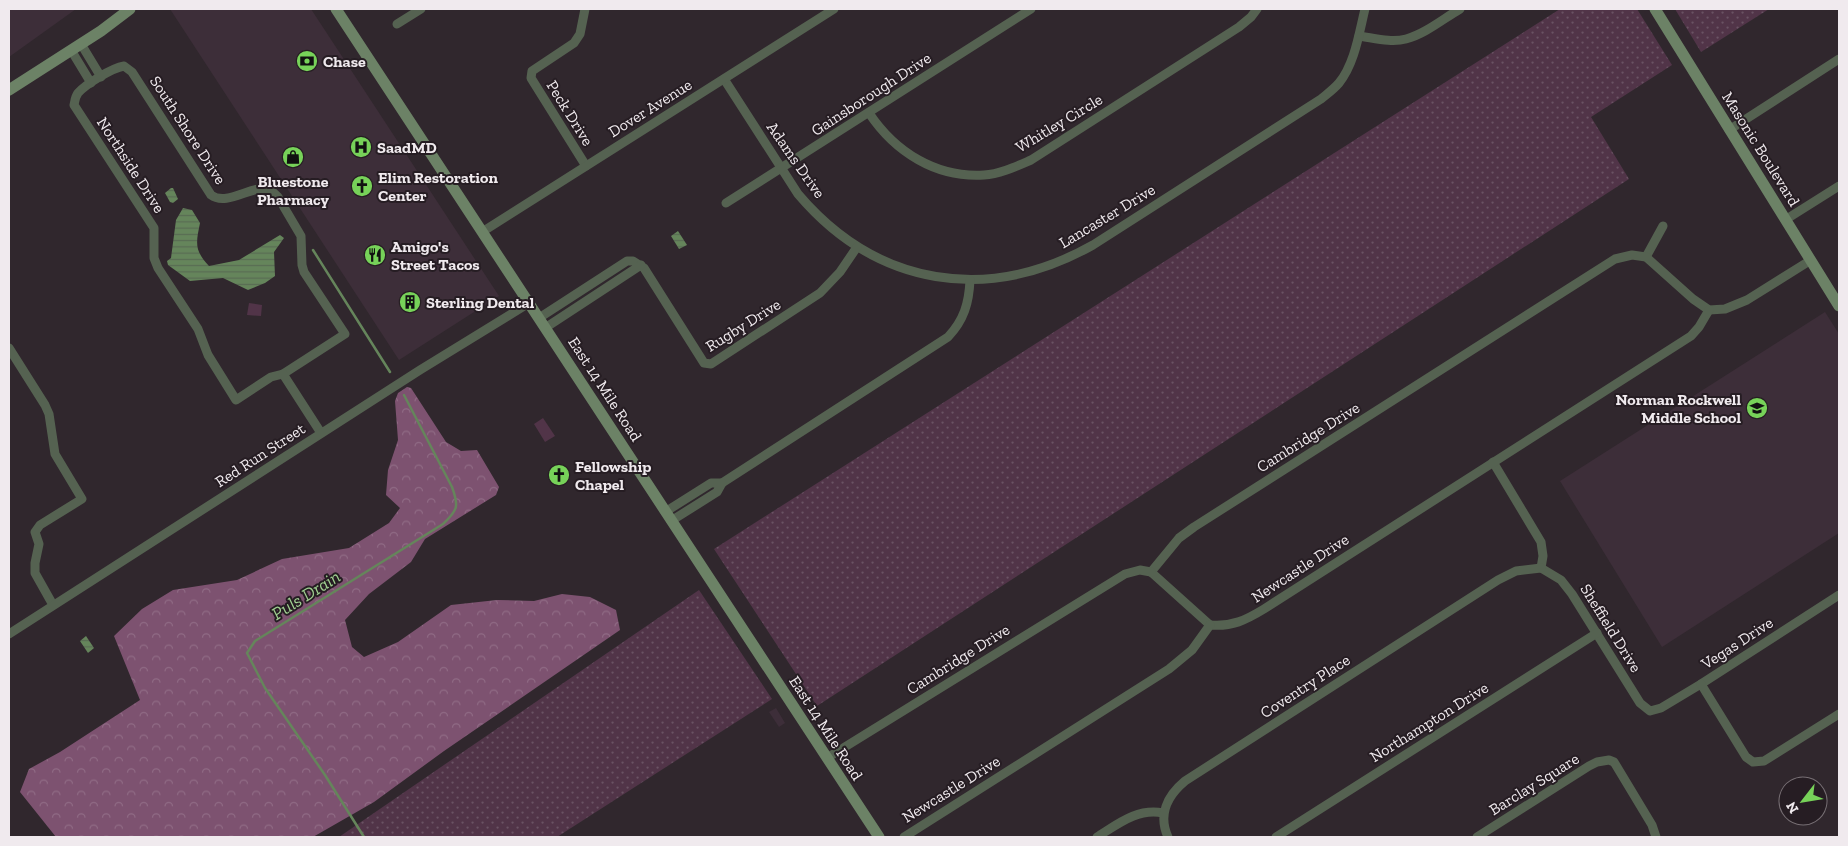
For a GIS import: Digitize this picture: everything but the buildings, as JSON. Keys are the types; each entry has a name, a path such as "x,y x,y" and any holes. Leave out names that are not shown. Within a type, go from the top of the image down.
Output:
{"main road":[{"path":"9,90 101,31 130,9"},
{"name":"East 14 Mile Road","path":"336,9 879,837"},
{"name":"Masonic Boulevard","path":"1655,9 1839,306"}],"street":[{"path":"397,24 421,9"},
{"name":"Peck Drive","path":"585,9 580,34 574,43 535,69 531,75 533,82 586,166"},
{"name":"Dover Avenue","path":"482,232 834,9"},
{"name":"Gainsborough Drive","path":"726,203 1031,9"},
{"name":"Whitley Circle","path":"869,112 892,142 924,163 954,173 985,175 997,173 1031,160 1239,27 1252,17 1257,9"},
{"name":"Lancaster Drive","path":"970,280 1001,278 1030,272 1071,257 1093,245 1321,99 1338,84 1346,73 1359,36 1364,9"},
{"path":"1359,36 1382,40 1405,39 1430,28 1460,9"},
{"path":"76,47 96,80"},
{"path":"1730,130 1839,59"},
{"name":"South Shore Drive","path":"96,80 121,66 132,72 211,195 216,199 264,189 273,192 278,197 300,236 304,272 345,334 283,374"},
{"name":"Adams Drive","path":"724,79 781,168 812,210 840,234 857,247 876,257 914,271 935,276 970,280"},
{"name":"Northside Drive","path":"96,80 77,94 74,105 154,228 154,258 158,268 198,328 208,355 236,400 271,377 283,374"},
{"path":"1785,220 1839,186"},
{"path":"1663,226 1646,257 1693,299 1709,310 1725,309 1747,300 1811,260"},
{"name":"Rugby Drive","path":"542,323 641,265 704,363 711,364 820,293 840,272 857,247"},
{"name":"Cambridge Drive","path":"827,758 1125,574 1140,570 1150,572 1179,538 1194,527 1615,259 1632,255 1646,257"},
{"path":"668,516 717,492 722,483 948,337 956,328 967,308 970,280"},
{"name":"Red Run Street","path":"9,634 321,433 529,303"},
{"name":"Newcastle Drive","path":"904,837 1169,669 1192,650 1210,624 1227,626 1245,621 1691,336 1709,310"},
{"path":"9,348 45,405 50,419 55,454 82,499 40,526 36,532 39,544 34,569 35,574 53,605"},
{"path":"283,374 321,433"},
{"path":"1493,462 1542,542 1543,556 1541,568"},
{"name":"Sheffield Drive","path":"1541,568 1561,580 1566,586 1582,607 1640,703 1650,711"},
{"name":"Coventry Place","path":"1163,813 1173,792 1193,776 1498,580 1516,571 1541,568"},
{"path":"1150,572 1210,624"},
{"name":"Vegas Drive","path":"1650,711 1661,708 1701,684 1839,595"},
{"name":"Northampton Drive","path":"1276,837 1597,633"},
{"path":"1701,684 1746,757 1753,762 1764,761 1839,714"},
{"name":"Barclay Square","path":"1477,837 1589,766 1608,760 1614,762 1648,817 1656,837"},
{"path":"1097,837 1136,814 1146,812 1163,813 1163,823 1168,837"}],"shaded area":[{"path":"9,9 76,9 9,57"},
{"path":"170,9 311,9 499,296 399,360"},
{"path":"1560,9 1637,9 1672,65 1591,117 1629,179 817,706 714,549"},
{"path":"1675,9 1769,9 1701,52"},
{"path":"173,188 178,199 173,203 170,202 165,193"},
{"path":"183,208 192,210 200,223 197,246 209,266 239,260 280,235 284,238 274,252 275,276 265,283 248,290 223,278 190,281 168,265 167,261 171,258 176,220"},
{"path":"678,231 687,245 679,249 671,236"},
{"path":"249,303 262,305 261,316 247,315"},
{"name":"Norman Rockwell Middle School","path":"1825,312 1839,334 1839,533 1662,647 1560,481"},
{"path":"543,418 555,436 545,442 534,424"},
{"path":"699,590 772,699 557,837 339,837"},
{"path":"86,636 94,648 88,653 80,641"},
{"path":"776,708 785,723 779,727 769,712"}],"green space":[{"path":"407,387 411,388 446,442 461,451 477,450 499,487 496,495 425,539 411,562 369,594 345,620 352,647 364,657 398,642 451,605 497,600 534,601 562,594 590,597 616,610 620,630 444,751 374,802 313,837 56,837 20,792 29,769 60,752 140,700 114,636 142,609 173,590 237,580 282,559 349,548 389,523 400,508 386,495 388,470 398,440 395,401 398,393"}],"waterway":[{"name":"Puls Drain","path":"313,250 390,372"},
{"name":"Puls Drain","path":"364,837 325,775 265,688 247,653 255,641 443,524 452,515 456,507 456,499 452,487 404,395"}],"place":[{"name":"Chase","path":"307,61"},
{"name":"SaadMD","path":"361,147"},
{"name":"Bluestone Pharmacy","path":"293,157"},
{"name":"Elim Restoration Center","path":"362,186"},
{"name":"Amigo's Street Tacos","path":"375,255"},
{"name":"Sterling Dental","path":"410,302"},
{"name":"Norman Rockwell Middle School","path":"1757,408"},
{"name":"Fellowship Chapel","path":"559,475"}]}
